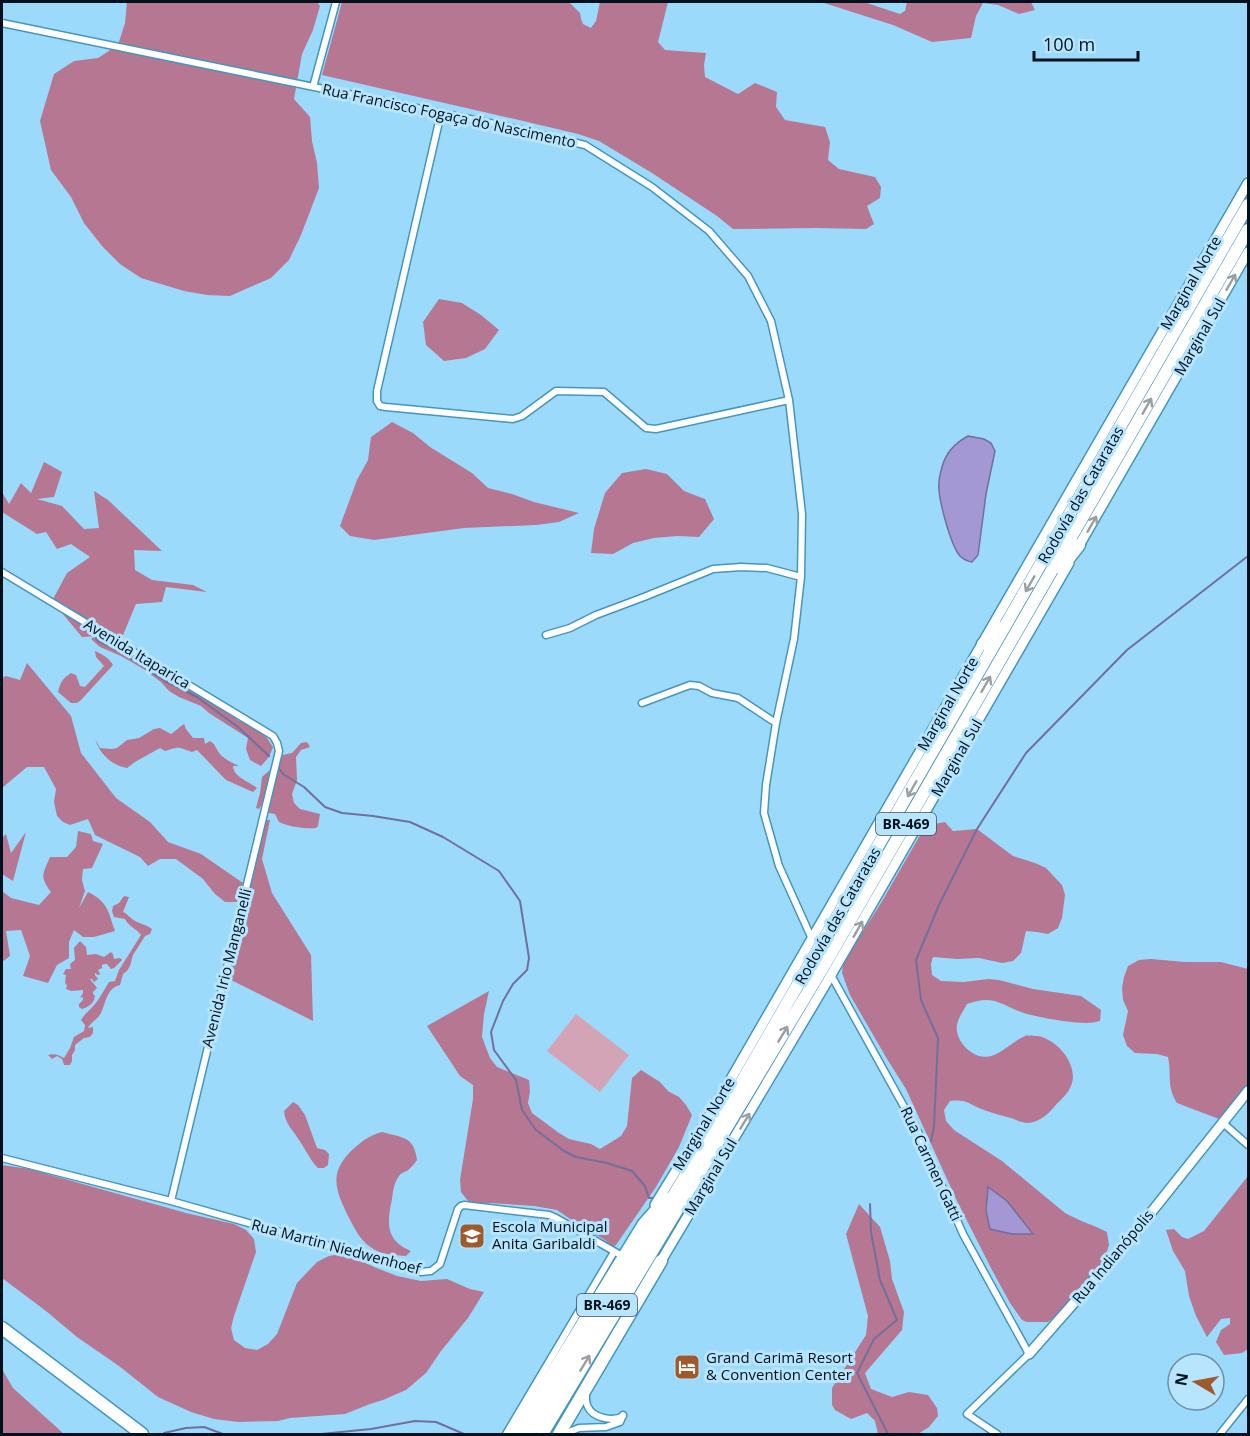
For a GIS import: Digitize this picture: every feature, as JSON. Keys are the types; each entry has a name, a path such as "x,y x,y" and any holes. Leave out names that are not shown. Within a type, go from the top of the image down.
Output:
{"highway":[{"name":"Rodovía das Cataratas","path":"528,1434 687,1176 1248,206"},
{"name":"Rodovía das Cataratas","path":"542,1434 825,964 1248,230"},
{"path":"1037,597 1079,545"},
{"path":"983,644 1010,619"},
{"path":"946,776 962,728"},
{"path":"515,1434 619,1254 687,1176"},
{"path":"626,1294 661,1262"},
{"path":"559,1434 661,1262"},
{"path":"2,1328 142,1434"}],"street":[{"path":"313,87 336,2"},
{"name":"Rua Francisco Fogaça do Nascimento","path":"2,23 504,126 585,145 652,187 709,231 748,276 771,321 789,400 802,514 801,577 794,639 765,785 764,813 779,866 812,939"},
{"path":"441,113 377,391 376,401 380,406 513,419 522,416 556,391 604,392 646,428 656,429 789,400"},
{"name":"Marginal Norte","path":"644,1224 709,1117 1248,183"},
{"name":"Marginal Sul","path":"661,1262 884,884 1248,252"},
{"path":"546,635 570,628 596,615 713,569 767,568 801,577"},
{"name":"Avenida Itaparica","path":"2,572 273,736"},
{"path":"642,703 690,685 699,686 712,693 738,698 776,723"},
{"name":"Avenida Irio Manganelli","path":"171,1201 279,751 273,736"},
{"name":"Rua Carmen Gatti","path":"831,975 918,1132 963,1234 1029,1354"},
{"name":"Rua Indianópolis","path":"997,1434 967,1414 1029,1354 1130,1239 1248,1091"},
{"path":"1223,1123 1248,1145"},
{"name":"Rua Martin Niedwenhoef","path":"2,1158 171,1201 421,1272 431,1271 440,1264 458,1209 464,1205 549,1215 619,1254"},
{"path":"506,1434 619,1254"},
{"path":"564,1434 579,1428 606,1427 620,1422 624,1415 611,1419 593,1414 586,1402 586,1388"},
{"path":"1220,1434 1247,1403"}],"shaded area":[{"path":"127,2 317,2 320,6 313,30 302,54 294,99 310,117 319,188 289,260 271,278 230,296 184,291 141,278 120,264 84,223 71,197 51,170 40,121 54,74 74,61 98,58 118,45 125,23"},
{"path":"342,2 569,2 580,13 583,24 591,28 596,21 600,2 668,2 658,42 665,50 706,53 705,77 738,94 755,83 777,92 776,107 785,120 825,127 830,142 828,160 839,169 875,177 881,187 880,198 867,206 874,224 866,229 733,229 652,173 599,141 578,134 322,75"},
{"path":"821,2 864,2 900,14 905,11 907,2 1031,2 1035,10 1019,14 998,5 983,3 976,16 971,38 932,42 893,25"},
{"path":"439,299 462,303 499,330 485,349 466,358 444,361 426,345 423,322"},
{"path":"392,422 413,433 430,447 472,473 488,488 579,513 559,522 536,525 464,528 374,540 350,536 340,526 357,480 368,460 371,437"},
{"path":"968,436 984,439 991,443 995,451 986,494 978,555 972,562 960,556 953,543 939,487 946,457 955,445"},
{"path":"44,462 62,472 54,497 37,499 62,506 84,529 99,528 94,491 108,500 162,551 134,550 135,570 152,580 193,585 207,592 166,587 162,602 136,604 123,635 100,636 169,679 211,701 267,738 273,747 269,757 261,766 250,760 246,749 248,738 201,706 169,691 142,668 100,647 91,639 96,636 82,637 52,601 67,573 90,557 71,544 57,549 46,532 37,534 2,512 2,492 9,504 21,483 31,493"},
{"path":"646,469 667,474 684,491 705,499 714,519 699,537 654,538 633,543 613,554 591,553 594,529 605,493 622,473"},
{"path":"95,651 105,656 113,665 81,700 71,703 58,692 61,683 71,673 76,675 80,686 85,687 104,666 96,657"},
{"path":"27,663 71,716 81,753 116,798 150,822 168,842 201,854 243,883 239,902 225,902 203,879 176,859 160,859 148,866 140,857 95,835 88,819 70,825 63,822 57,816 54,802 56,789 44,767 27,767 2,788 2,678 6,676 20,680"},
{"path":"184,724 193,738 204,738 205,744 210,741 221,756 239,766 233,766 236,774 257,788 253,792 226,780 197,750 192,752 177,748 165,751 160,748 127,768 107,758 100,749 95,739 100,748 112,749 154,729 160,728 171,734"},
{"path":"307,742 310,747 301,750 296,757 297,780 292,794 294,803 300,809 320,814 316,828 297,827 279,822 275,814 269,813 265,804 262,804 259,809 256,808 262,777 270,770 268,778 271,780 278,759 292,753 301,743"},
{"path":"265,820 270,820 262,859 272,893 311,955 313,1021 229,979"},
{"path":"945,822 953,831 977,829 1013,856 1046,868 1062,885 1065,895 1062,918 1058,928 1048,934 1026,931 1021,953 1013,961 1002,963 979,958 933,957 932,975 941,981 999,980 1033,989 1081,996 1101,1010 1100,1021 1079,1023 1035,1016 995,1001 983,1000 967,1004 957,1025 958,1037 968,1050 979,1056 986,1057 1000,1052 1025,1036 1038,1036 1060,1049 1073,1072 1069,1091 1050,1112 1036,1121 1022,1122 961,1101 950,1101 944,1110 946,1121 954,1130 1002,1161 1065,1213 1107,1232 1109,1245 1102,1266 1067,1308 1048,1322 1022,1320 1010,1303 957,1201 906,1089 850,995 842,973 843,963 919,837 929,825"},
{"path":"78,831 91,834 93,841 103,844 92,868 83,869 82,880 85,891 79,908 88,892 95,896 109,913 115,931 94,937 83,937 74,930 69,942 69,958 57,965 48,983 23,976 30,956 21,930 6,931 10,956 2,962 2,891 11,898 39,905 51,892 43,875 50,857 67,857 76,847"},
{"path":"26,832 13,881 2,874 2,838 6,834 11,853"},
{"path":"124,896 129,897 123,912 152,929 133,955 120,985 112,989 101,1013 88,1028 93,1027 93,1033 75,1045 70,1065 64,1065 62,1059 57,1056 52,1059 48,1055 55,1054 64,1058 74,1037 84,1031 85,1025 81,1020 84,1015 97,1002 109,982 115,981 119,970 141,935 125,919 114,917 113,906 119,903"},
{"path":"80,941 86,947 87,955 96,954 104,957 111,952 114,959 122,960 111,969 107,964 102,965 102,968 98,970 100,974 95,973 98,979 94,982 90,979 97,988 93,992 95,996 91,1004 82,1009 79,1004 83,1000 83,997 80,998 83,990 66,989 66,975 63,974 66,969 71,969 70,964 75,960 74,948"},
{"path":"1139,960 1221,962 1248,969 1248,1087 1219,1119 1177,1103 1170,1086 1168,1057 1135,1053 1127,1046 1123,1035 1128,1011 1123,1000 1124,977 1128,966"},
{"path":"489,991 482,1037 490,1058 497,1067 529,1080 528,1103 532,1113 559,1133 569,1139 591,1144 600,1149 621,1136 627,1126 632,1078 641,1070 679,1097 692,1115 679,1147 656,1187 613,1247 557,1210 534,1206 479,1204 468,1201 461,1192 460,1180 473,1099 473,1085 460,1076 427,1026"},
{"path":"576,1014 629,1055 600,1092 547,1051"},
{"path":"293,1102 305,1115 317,1148 329,1154 328,1165 324,1168 318,1168 315,1165 288,1123 284,1111"},
{"path":"382,1132 402,1137 410,1142 417,1160 396,1181 389,1216 392,1236 396,1242 411,1251 406,1256 375,1250 359,1236 344,1208 336,1183 339,1167 351,1151 373,1135"},
{"path":"2,1165 29,1169 186,1213 234,1224 246,1230 254,1239 256,1252 231,1328 234,1340 245,1348 257,1350 268,1344 277,1334 297,1283 317,1262 329,1256 341,1254 352,1256 397,1276 421,1281 447,1279 470,1289 484,1292 468,1318 426,1373 406,1390 345,1414 278,1421 239,1422 214,1419 191,1412 158,1397 2,1278"},
{"path":"1248,1176 1248,1349 1242,1353 1226,1355 1216,1342 1221,1330 1230,1324 1230,1318 1221,1319 1207,1337 1189,1296 1185,1271 1173,1251 1166,1230 1174,1229 1182,1237 1188,1239 1204,1231"},
{"path":"988,1187 1007,1201 1033,1234 1012,1234 990,1229 986,1211"},
{"path":"859,1204 880,1227 890,1261 892,1279 904,1312 902,1330 865,1373 871,1389 892,1397 909,1392 928,1395 937,1408 938,1416 929,1427 918,1434 878,1434 875,1421 867,1413 851,1419 835,1410 832,1405 832,1388 866,1335 868,1316 846,1234"},
{"path":"2,1369 13,1388 64,1434 2,1434"}],"waterway":[{"path":"931,1141 934,1127 938,1038 921,1000 916,960 939,905 977,829 1026,753 1127,650 1248,556"},
{"path":"94,631 97,640 124,654 165,681 197,697 238,727 269,756"},
{"path":"277,766 283,774 304,787 325,807 342,813 410,822 443,837 499,871 520,901 529,958 527,970 513,984 503,1001 491,1032 494,1050 516,1080 522,1110 536,1130 564,1151 576,1157 632,1171 645,1186 649,1198 655,1198"},
{"path":"870,1204 871,1232 880,1280 897,1320 874,1339 857,1373 888,1434"},
{"path":"321,1434 371,1429 415,1421 436,1422 464,1434"},
{"path":"164,1433 204,1427 223,1434"}],"place":[{"name":"Escola Municipal Anita Garibaldi","path":"472,1236"},
{"name":"Grand Carimã Resort & Convention Center","path":"687,1367"}]}
